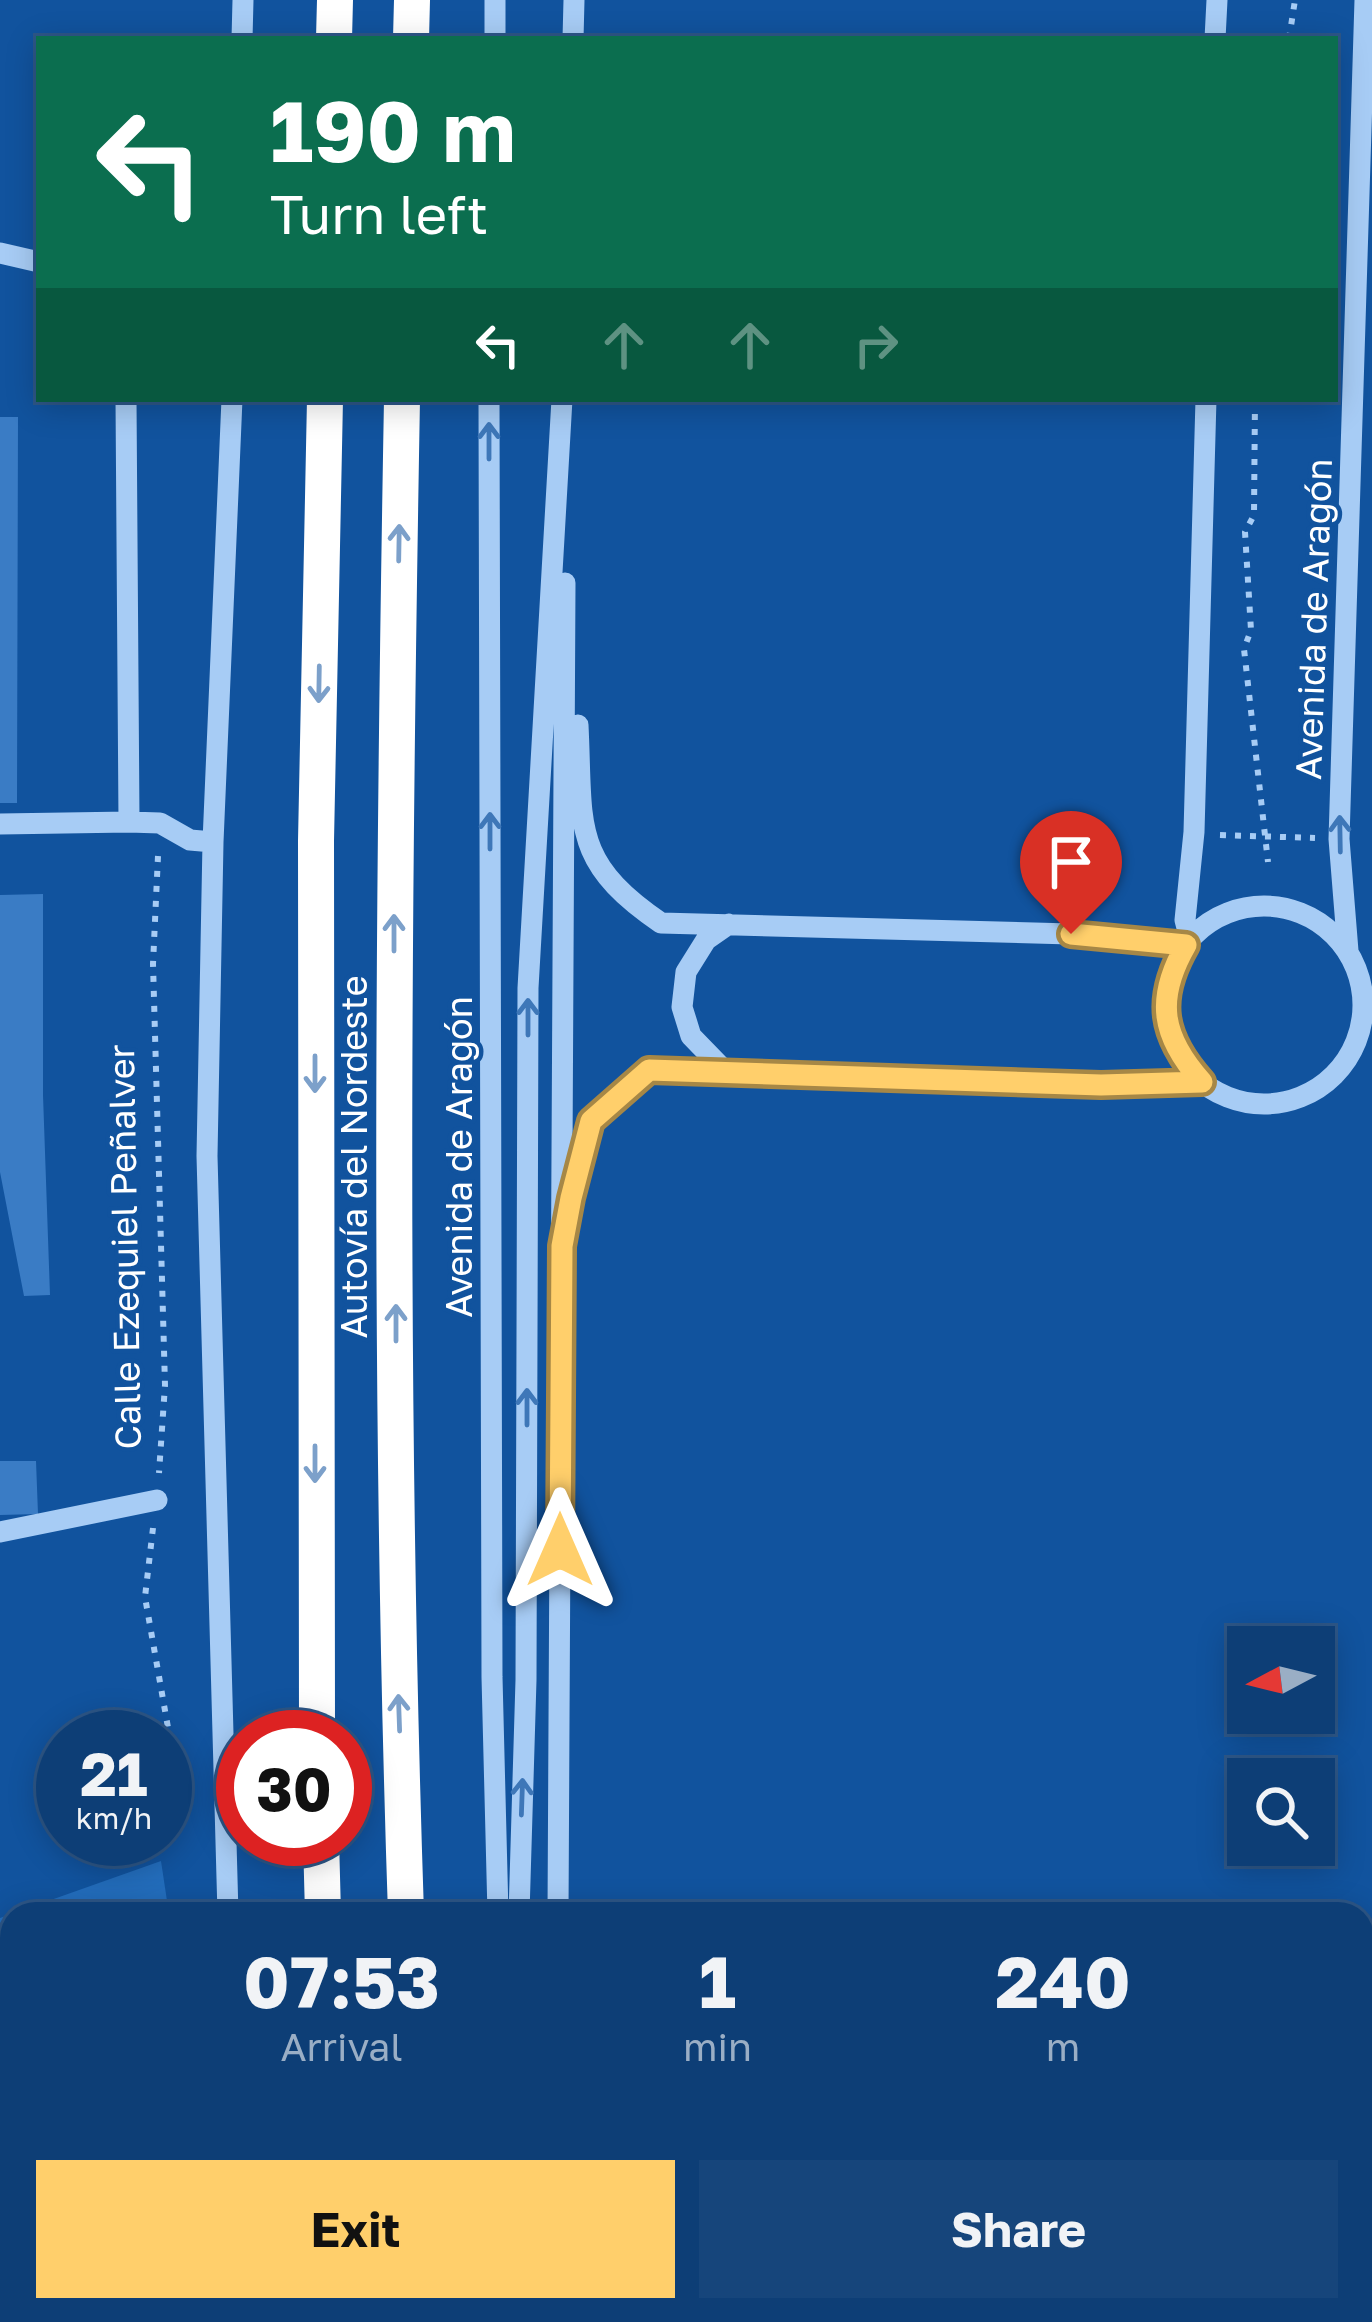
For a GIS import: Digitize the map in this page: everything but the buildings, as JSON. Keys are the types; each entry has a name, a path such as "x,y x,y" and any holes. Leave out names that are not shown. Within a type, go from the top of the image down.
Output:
{"highway":[{"path":"334,36 335,0"},
{"path":"411,36 412,0"},
{"name":"Autovía del Nordeste","path":"317,1710 316,841 326,402"},
{"name":"Autovía del Nordeste","path":"402,402 394,838 398,1673 406,1902"},
{"path":"322,1866 323,1902"}],"street":[{"path":"242,36 243,0"},
{"path":"495,0 495,36"},
{"path":"573,36 574,0"},
{"path":"1216,0 1216,36"},
{"name":"Avenida de Aragón","path":"1348,951 1340,839 1365,0"},
{"path":"0,253 36,261"},
{"path":"126,402 129,822"},
{"path":"228,1902 207,1156 213,842 232,402"},
{"name":"Avenida de Aragón","path":"489,402 497,1902"},
{"path":"558,1902 564,402"},
{"path":"519,1902 526,1656 528,988 564,402"},
{"path":"1188,942 1206,402"},
{"path":"565,606 584,829 598,870 628,900 661,923 1071,934 1188,942"},
{"path":"0,824 160,823 190,840 213,842"},
{"path":"1345,1064 1358,1038 1366,983 1348,951 1315,921 1272,906 1242,908 1214,920 1188,942 1171,971 1165,1001 1169,1032 1182,1059 1202,1082 1225,1096 1251,1104 1277,1104 1315,1090 1345,1064 1372,1051"},
{"path":"725,1071 691,1036 682,1007 686,972 706,940 730,924"},
{"path":"562,1246 591,1121 649,1070 1101,1085 1202,1082"},
{"path":"0,1532 157,1500"}],"path":[{"path":"1289,36 1295,0"},
{"path":"1256,402 1255,515 1245,532 1251,630 1244,649 1268,862"},
{"name":"Calle Ezequiel Peñalver","path":"160,823 153,964 165,1385 145,1598 165,1710"},
{"path":"1216,835 1318,838"}],"shaded area":[{"path":"147,1866 162,1866 167,1902 45,1902"}],"route":[{"path":"560,1550 562,1246 591,1121 649,1070 1101,1085 1202,1082 1182,1059 1169,1032 1165,1001 1171,971 1186,945 1071,934"}]}
